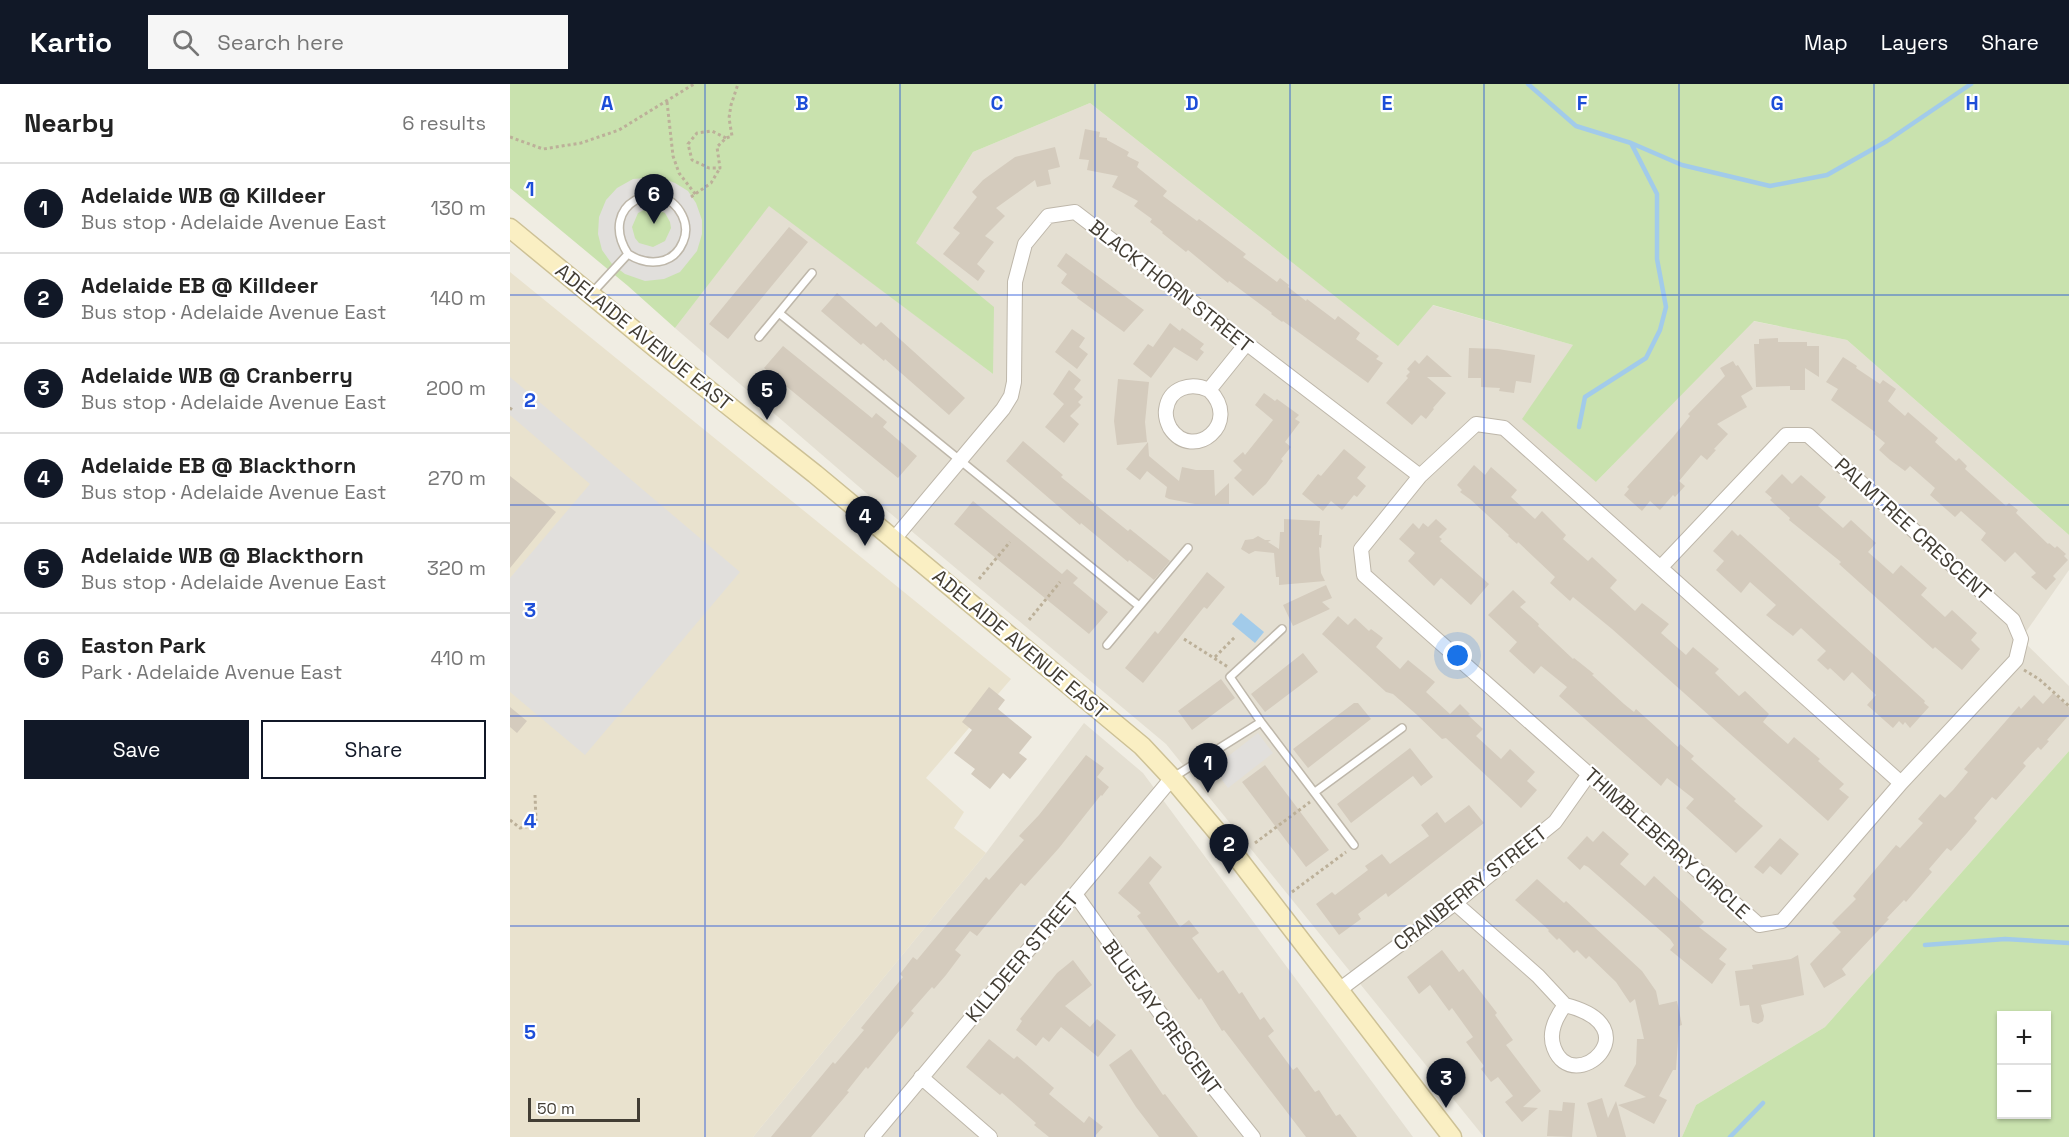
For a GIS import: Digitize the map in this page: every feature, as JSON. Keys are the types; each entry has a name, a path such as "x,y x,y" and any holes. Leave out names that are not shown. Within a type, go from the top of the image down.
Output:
{"main road":[{"name":"ADELAIDE AVENUE EAST","path":"510,228 815,474 1119,725 1172,778 1223,839 1452,1137"}],"street":[{"name":"BLACKTHORN STREET","path":"894,539 1003,409 1011,396 1014,382 1015,282 1025,244 1048,216 1075,212 1420,476"},
{"path":"1209,390 1246,344"},
{"path":"1186,386 1209,390 1214,394 1221,408 1219,426 1206,438 1189,441 1180,438 1168,424 1166,415 1171,397 1186,386"},
{"name":"THIMBLEBERRY CIRCLE","path":"1476,424 1504,428 1661,567 1901,783 1782,921 1759,925 1365,576 1361,549 1420,476 1476,424"},
{"name":"PALMTREE CRESCENT","path":"1661,567 1786,435 1808,435 2013,620 2021,639 2016,660 1901,783"},
{"name":"CRANBERRY STREET","path":"1339,990 1455,903 1555,822 1589,774"},
{"name":"KILLDEER STREET","path":"872,1137 1172,778"},
{"name":"BLUEJAY CRESCENT","path":"1075,894 1213,1087 1253,1137"},
{"path":"1455,903 1538,976 1565,1005 1588,1013 1602,1025 1606,1034 1606,1043 1599,1056 1589,1063 1573,1064 1560,1058 1554,1048 1552,1039 1554,1023 1565,1005"},
{"path":"921,1077 990,1137"}],"lane":[{"path":"653,195 665,198 678,208 684,218 686,232 683,243 673,256 649,263 628,254 618,234 619,222 628,205 637,199 653,195"},
{"path":"590,294 628,254"},
{"path":"759,337 812,273"},
{"path":"779,314 1139,606"},
{"path":"1107,645 1188,548"},
{"path":"1282,629 1230,677 1354,845"},
{"path":"1172,778 1261,722"},
{"path":"1317,794 1402,728"}],"path":[{"path":"510,137 543,149 581,143 619,130 694,84"},
{"path":"691,197 711,183 720,168 717,147 726,138 732,136 729,118 738,84"},
{"path":"667,102 673,156 679,173 696,195"},
{"path":"720,168 709,168 692,160 688,144 697,133 705,130 726,138"},
{"path":"979,579 1010,542"},
{"path":"1029,620 1060,582"},
{"path":"1214,657 1235,637"},
{"path":"1184,639 1235,672"},
{"path":"2012,664 2039,679 2069,706"},
{"path":"1255,843 1317,794"},
{"path":"510,820 520,828 531,826 536,819 535,795"},
{"path":"1292,892 1354,845"}],"shaded area":[{"path":"1090,103 1397,345 1432,305 1573,345 1596,482 1753,321 1847,340 2069,535 2069,570 2021,639 2069,686 2069,751 1825,1027 1696,1105 1682,1137 1484,1137 1166,744 872,498 675,328 769,205 993,374 993,307 915,244 973,152"},
{"path":"659,177 675,183 688,191 696,203 702,220 702,234 697,251 680,272 664,279 645,281 625,274 612,264 602,250 598,234 599,217 606,200 617,188 633,179","holes":["653,208 665,213 671,228 665,241 653,247 639,243 632,227 638,213"]},
{"path":"510,272 1011,679 926,778 964,812 954,828 986,853 753,1137 510,1137"},
{"path":"510,377 740,572 585,755 510,692 510,578 590,484 510,415"},
{"path":"1084,723 1143,773 1413,1137 753,1137 986,853"},
{"path":"1258,733 1273,753 1228,788 1213,768"}],"green space":[{"path":"510,84 2069,84 2069,535 1847,340 1754,321 1596,482 1522,419 1573,345 1433,305 1398,346 1090,103 973,152 916,243 994,307 993,374 769,206 675,328 510,188"},
{"path":"2069,751 2069,1137 1682,1137 1696,1105 1825,1027"}],"water":[{"path":"1241,613 1264,632 1255,643 1232,624"}],"building":[{"path":"1085,129 1100,132 1099,137 1107,138 1129,152 1127,156 1139,162 1137,167 1167,191 1163,196 1246,254 1243,257 1277,282 1280,278 1306,301 1307,299 1335,320 1338,316 1360,333 1356,339 1379,356 1376,359 1383,363 1368,383 1162,233 1150,222 1152,219 1134,206 1138,201 1112,187 1118,176 1087,170 1089,160 1079,159"},
{"path":"1055,147 1060,167 1048,170 1051,184 1037,187 1035,180 996,208 1005,216 985,236 994,242 977,264 985,271 978,281 943,254 960,233 953,228 977,197 972,192 983,180 1015,157"},
{"path":"789,227 808,242 728,339 709,324"},
{"path":"1066,253 1144,310 1124,332 1077,298 1078,296 1061,283 1067,274 1057,266"},
{"path":"837,293 876,327 881,322 965,398 949,415 885,359 884,361 863,343 861,345 821,311"},
{"path":"1170,323 1180,331 1182,328 1204,344 1200,349 1204,352 1197,361 1174,347 1151,378 1133,364 1148,344 1153,347"},
{"path":"1072,329 1085,338 1079,347 1088,354 1077,369 1055,352"},
{"path":"1778,338 1778,342 1807,342 1807,346 1819,346 1819,377 1805,368 1805,390 1790,390 1790,386 1756,387 1754,344 1759,344 1759,339"},
{"path":"783,346 872,418 876,413 887,422 883,427 917,456 898,478 764,368"},
{"path":"1469,348 1498,349 1535,355 1531,383 1516,381 1514,393 1499,391 1500,388 1481,387 1481,378 1468,378"},
{"path":"1427,355 1452,377 1427,377 1446,393 1426,419 1421,415 1412,425 1386,403 1408,378 1406,376 1410,372 1407,369 1415,360 1419,364"},
{"path":"1843,357 1880,384 1883,380 1896,389 1888,401 1905,416 1908,412 1938,438 1935,442 1956,461 1959,458 1967,466 1965,469 1997,498 2006,506 2009,503 2018,510 2016,513 2048,544 2055,548 2057,546 2066,554 2064,556 2068,560 2053,576 2056,579 2046,590 2031,577 2036,573 2015,552 2005,562 1981,540 1986,533 1961,511 1955,517 1930,495 1935,488 1910,466 1905,471 1890,460 1879,450 1885,443 1874,434 1875,432 1831,400 1838,389 1826,382"},
{"path":"1733,361 1753,389 1741,396 1747,407 1717,424 1728,434 1707,460 1701,455 1679,481 1685,486 1675,497 1673,495 1660,510 1650,501 1642,511 1624,495 1629,489 1627,487 1673,437 1690,416 1688,414 1725,376 1720,368"},
{"path":"1069,370 1081,380 1074,389 1083,397 1078,402 1081,405 1070,416 1079,424 1064,443 1045,427 1064,404 1053,394"},
{"path":"1118,379 1149,382 1145,422 1147,442 1117,445 1114,421"},
{"path":"1264,393 1275,401 1277,399 1299,415 1295,419 1300,422 1285,442 1291,447 1281,459 1283,461 1266,484 1253,496 1234,478 1242,470 1233,461 1243,452 1245,455 1273,420 1255,405"},
{"path":"1023,441 1063,475 1061,477 1128,531 1130,529 1170,561 1154,580 1129,560 1128,562 1081,523 1080,525 1006,461"},
{"path":"1148,442 1149,456 1179,481 1182,467 1214,470 1215,496 1229,483 1229,504 1195,504 1169,499 1165,497 1167,487 1147,471 1140,480 1126,469"},
{"path":"1344,449 1366,467 1357,478 1366,486 1357,497 1354,495 1342,510 1331,501 1323,511 1302,494 1318,474 1321,476"},
{"path":"1474,465 1485,475 1491,467 1517,490 1511,497 1535,519 1542,511 1566,535 1563,539 1588,561 1592,557 1617,580 1610,588 1635,611 1642,603 1669,624 1661,633 1686,655 1693,647 1719,669 1715,673 1739,696 1745,691 1769,714 1763,722 1788,744 1794,737 1820,759 1818,761 1844,784 1839,789 1849,797 1828,821 1612,629 1573,597 1570,601 1550,583 1555,577 1460,492 1462,490 1457,485"},
{"path":"1782,474 1792,484 1801,475 1826,497 1818,506 1843,528 1851,520 1876,543 1868,552 1893,574 1901,565 1927,588 1921,595 1945,617 1952,610 1977,633 1971,640 1980,649 1962,670 1935,647 1933,649 1839,564 1841,562 1789,520 1790,518 1770,500 1772,498 1765,492"},
{"path":"510,476 556,512 510,568"},
{"path":"973,501 1062,574 1067,569 1078,578 1073,583 1108,612 1089,634 954,524"},
{"path":"1284,519 1320,521 1321,573 1325,581 1279,585 1274,553 1255,551 1249,554 1241,549 1245,540 1258,536 1271,540 1268,542 1279,549 1280,532 1284,532"},
{"path":"1436,519 1447,529 1439,537 1442,539 1440,541 1489,584 1471,605 1441,578 1434,586 1408,561 1415,553 1399,539 1413,523 1419,529 1423,523 1428,527"},
{"path":"1732,530 1738,536 1740,534 1925,701 1924,703 1929,707 1910,728 1905,722 1903,725 1899,721 1893,728 1867,705 1876,695 1852,672 1844,681 1817,660 1826,651 1801,628 1793,636 1766,615 1776,605 1750,582 1741,593 1716,570 1724,561 1713,551"},
{"path":"1207,572 1225,587 1207,609 1204,607 1143,683 1125,668 1155,631 1158,634"},
{"path":"1326,585 1332,598 1322,602 1330,609 1293,626 1283,605"},
{"path":"1513,590 1526,602 1520,607 1539,624 1538,626 1573,659 1594,674 1592,675 1624,704 1634,712 1636,709 1678,747 1680,744 1694,756 1691,759 1763,826 1736,853 1686,808 1694,799 1667,778 1661,786 1559,696 1567,687 1541,666 1534,674 1509,651 1517,642 1488,615"},
{"path":"1338,616 1348,625 1355,618 1369,631 1371,629 1383,638 1376,647 1400,669 1408,660 1435,682 1426,692 1450,714 1460,704 1483,729 1476,736 1501,759 1510,749 1535,772 1527,781 1537,790 1521,808 1446,738 1442,739 1322,634"},
{"path":"1303,653 1318,672 1265,712 1251,694"},
{"path":"1221,679 1235,698 1192,730 1178,711"},
{"path":"989,687 1005,700 998,709 1032,737 1019,753 1027,759 1010,779 1003,773 990,789 971,774 975,769 954,753 972,730 962,722"},
{"path":"2053,693 2069,707 2069,715 2047,740 2049,741 2041,750 2038,747 2023,763 2026,766 1996,800 1992,797 1974,818 1977,821 1967,833 1951,851 1947,848 1929,869 1932,872 1906,902 1904,900 1842,969 1846,975 1824,988 1810,964 1841,932 1832,923 1856,899 1853,896 1896,845 1900,848 1923,823 1918,819 1940,794 1945,798 1953,790 1968,772 1964,769 2019,706 2021,709 2034,695 2043,704"},
{"path":"1354,703 1358,703 1371,719 1308,768 1293,749"},
{"path":"510,707 527,721 517,733 510,727"},
{"path":"1410,748 1433,777 1421,786 1413,776 1351,823 1337,804"},
{"path":"1086,755 1104,768 1097,777 1109,787 1102,796 1059,848 1025,886 1021,883 977,936 970,931 955,950 961,955 946,975 911,1011 914,1013 868,1069 866,1067 847,1091 849,1092 811,1137 771,1137 833,1062 835,1064 864,1030 861,1028 903,977 900,974 913,957 917,960 986,877 989,880 1024,840 1019,836 1039,815"},
{"path":"1265,765 1329,850 1306,867 1242,782"},
{"path":"1469,805 1484,823 1388,897 1386,893 1358,914 1361,919 1339,935 1316,904 1332,892 1335,895 1368,870 1365,866 1382,854 1390,864 1429,836 1421,825 1437,812 1445,823"},
{"path":"1603,831 1629,854 1620,864 1645,886 1654,876 1704,922 1699,927 1727,949 1719,959 1726,964 1712,984 1670,950 1674,945 1670,939 1588,867 1584,865 1580,870 1567,858 1587,836 1593,842"},
{"path":"1780,838 1799,854 1781,875 1770,866 1763,874 1754,867"},
{"path":"1150,856 1162,867 1149,883 1180,927 1189,920 1199,933 1192,938 1218,973 1223,970 1239,994 1242,992 1260,1020 1264,1017 1274,1031 1268,1036 1293,1070 1297,1067 1315,1092 1319,1090 1336,1116 1340,1114 1357,1137 1306,1137 1224,1030 1222,1031 1201,998 1199,1000 1172,964 1137,916 1141,913 1118,893"},
{"path":"1537,879 1564,903 1566,901 1642,971 1656,991 1659,1005 1677,1001 1682,1025 1679,1026 1676,1070 1673,1070 1659,1096 1667,1100 1654,1124 1618,1105 1646,1097 1624,1086 1636,1064 1637,1039 1644,1039 1635,999 1630,1003 1616,982 1589,956 1586,959 1577,950 1574,953 1515,900"},
{"path":"1442,950 1459,972 1463,969 1497,1013 1495,1015 1513,1040 1506,1045 1541,1091 1523,1107 1538,1108 1522,1122 1505,1102 1513,1096 1498,1077 1491,1082 1481,1069 1484,1066 1466,1042 1473,1037 1452,1008 1449,1011 1430,985 1419,994 1407,977"},
{"path":"1798,955 1804,995 1761,1005 1763,1021 1758,1024 1752,1022 1749,1005 1740,1006 1735,971 1753,969 1752,965 1791,959"},
{"path":"1073,960 1092,985 1065,1006 1090,1027 1097,1019 1116,1035 1098,1057 1061,1027 1049,1042 1043,1037 1036,1046 1016,1030 1022,1021 1020,1019 1057,973"},
{"path":"989,1039 1014,1059 1017,1056 1054,1088 1049,1094 1084,1123 1089,1116 1103,1127 1094,1137 1049,1137 1002,1093 1000,1095 966,1067"},
{"path":"1131,1049 1163,1095 1165,1094 1198,1137 1159,1137 1136,1107 1109,1065"},
{"path":"1602,1098 1608,1118 1616,1101 1626,1137 1597,1137 1587,1103"},
{"path":"1563,1102 1575,1103 1572,1137 1547,1136 1549,1110 1562,1111"}],"waterway":[{"path":"1528,84 1576,126 1631,143 1682,165 1770,186 1827,175 1887,141 1971,84"},
{"path":"1579,427 1585,397 1646,358 1660,330 1666,307 1657,259 1657,194 1631,143"},
{"path":"1925,945 2005,939 2069,943"},
{"path":"1730,1137 1763,1103"}],"place":[{"name":"Easton Park","path":"654,224"},
{"name":"Adelaide WB @ Blackthorn","path":"767,420"},
{"name":"Adelaide EB @ Blackthorn","path":"865,546"},
{"name":"Adelaide WB @ Killdeer","path":"1208,793"},
{"name":"Adelaide EB @ Killdeer","path":"1229,874"},
{"name":"Adelaide WB @ Cranberry","path":"1446,1108"}]}
